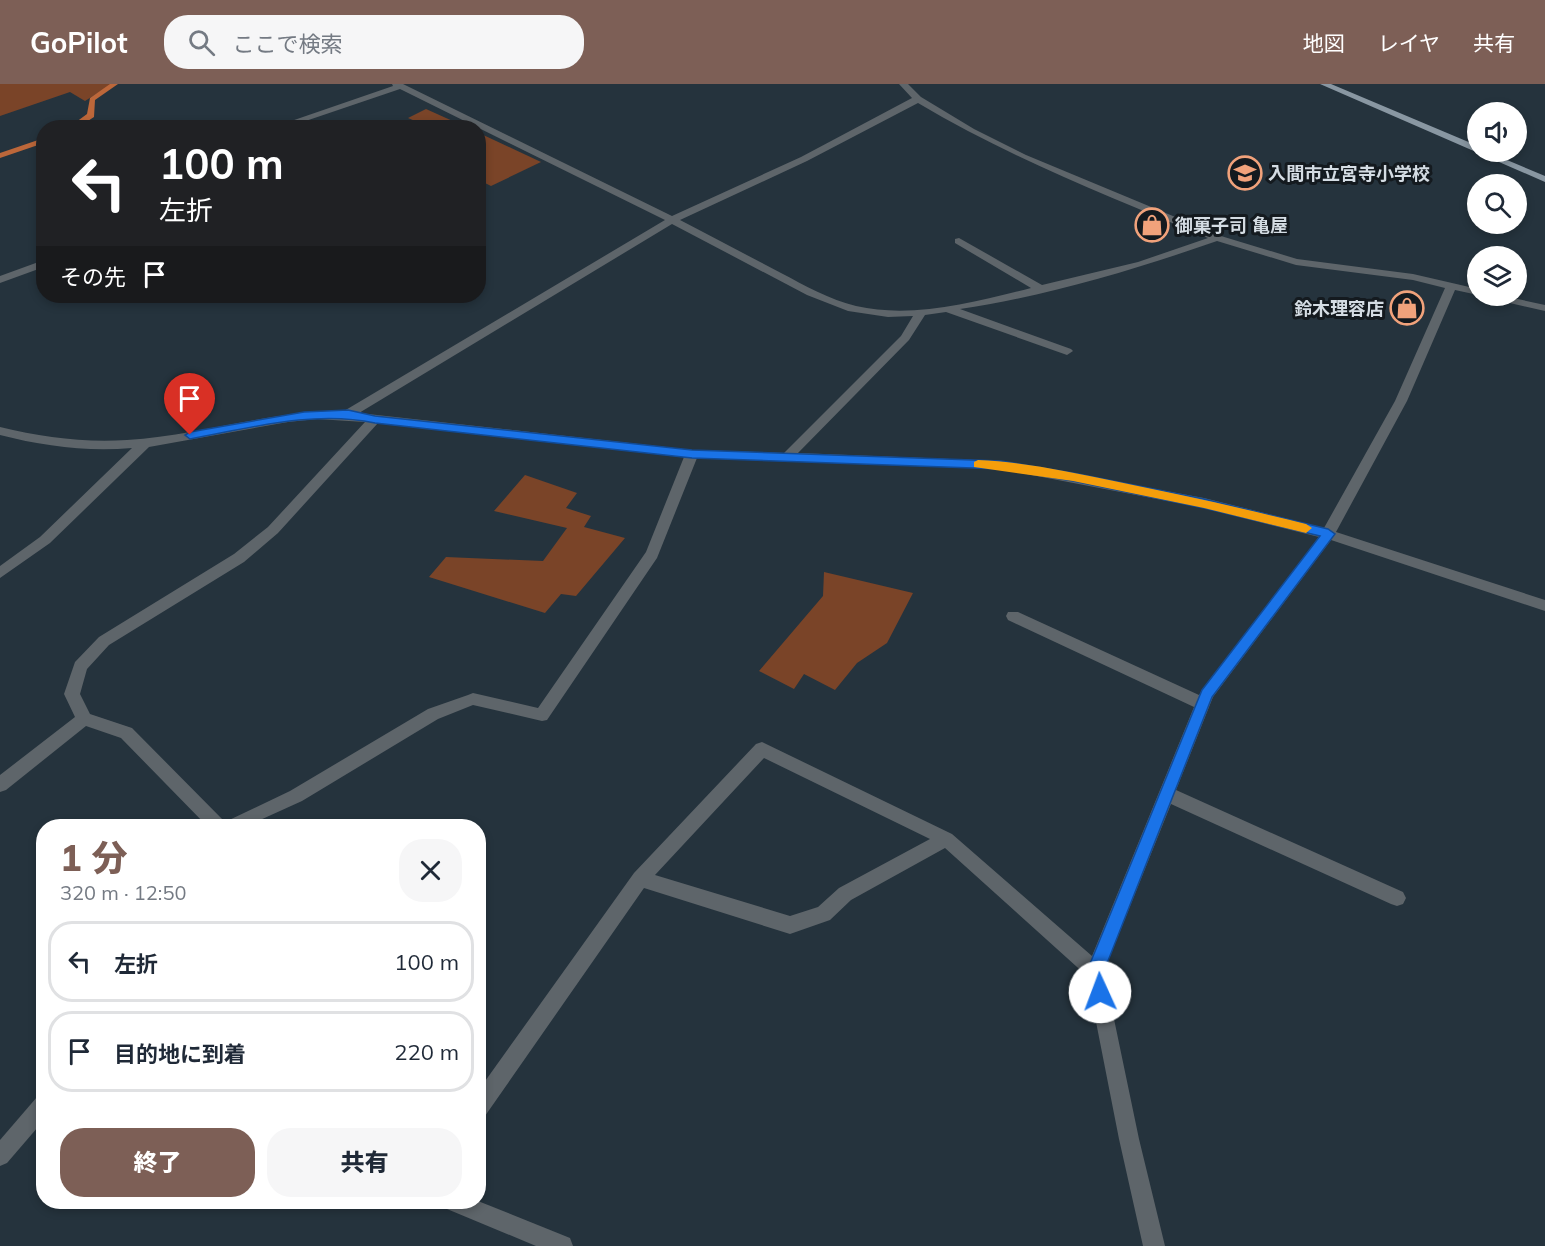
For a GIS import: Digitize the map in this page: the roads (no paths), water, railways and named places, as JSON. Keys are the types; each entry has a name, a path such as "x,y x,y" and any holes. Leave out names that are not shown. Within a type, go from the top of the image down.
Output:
{"main road":[{"path":"1324,84 1467,146"},
{"path":"1505,162 1545,179"}],"street":[{"path":"903,84 918,99 971,131 1023,157 1217,238 1296,262 1371,271 1467,289"},
{"path":"298,120 397,85 468,120"},
{"path":"348,414 672,220 804,159 918,99"},
{"path":"486,129 672,220 811,292 852,309 888,314 921,312 992,301 1142,264 1217,238"},
{"path":"959,241 1040,289"},
{"path":"0,280 36,266"},
{"path":"1154,1246 1129,1139 1095,971 1207,694 1328,534 1401,401 1452,285"},
{"path":"1527,304 1545,308"},
{"path":"946,308 1067,351"},
{"path":"787,457 905,338 921,312"},
{"path":"0,431 79,447 145,443 304,415 348,414 375,419 692,454 1001,465 1204,503 1328,534 1545,606"},
{"path":"212,819 126,733 84,719 72,693 80,666 104,641 239,558 273,530 375,419"},
{"path":"0,573 45,540 145,443"},
{"path":"246,819 296,796 433,714 473,699 542,715 652,554 692,454"},
{"path":"1013,616 1203,704"},
{"path":"0,785 84,719"},
{"path":"486,1098 640,879 762,749 946,839 1095,971"},
{"path":"1167,794 1398,898"},
{"path":"640,879 790,925 824,914 845,894 946,839"},
{"path":"1,1152 36,1113"},
{"path":"471,1209 561,1246"}],"waterway":[{"path":"83,120 91,115 92,99 115,84"},
{"path":"0,156 36,143"}],"place":[{"name":"入間市立宮寺小学校","path":"1245,173"},
{"name":"御菓子司 亀屋","path":"1152,225"},
{"name":"鈴木理容店","path":"1407,308"}]}
